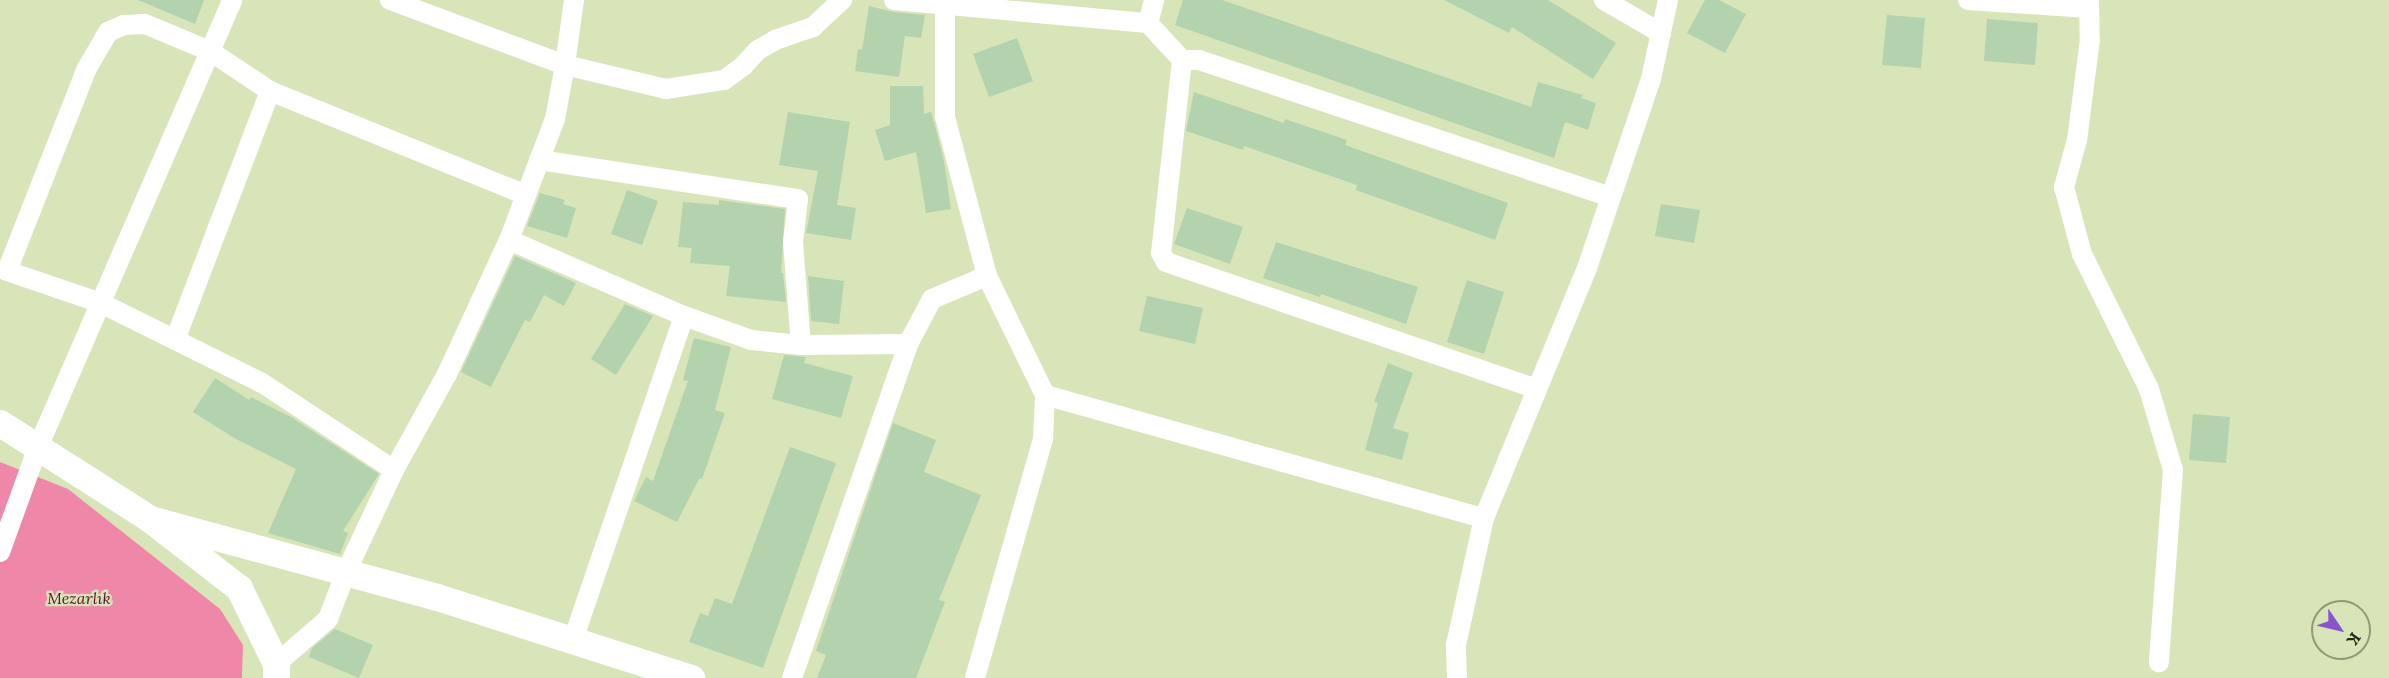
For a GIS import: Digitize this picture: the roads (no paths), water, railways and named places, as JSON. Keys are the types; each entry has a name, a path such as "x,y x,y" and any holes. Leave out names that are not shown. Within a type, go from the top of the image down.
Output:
{"street":[{"path":"0,552 38,447 232,0"},
{"path":"390,0 566,65 666,89 724,80 743,66 758,50 775,40 813,27 842,0"},
{"path":"0,423 150,519 239,588 276,671 328,619 346,572 394,470 447,374 509,240 555,119 566,65 574,0"},
{"path":"894,0 1148,22 1182,60 1161,253 1166,262 1537,389"},
{"path":"1148,22 1154,0"},
{"path":"1604,0 1661,33"},
{"path":"1457,678 1456,645 1484,518 1587,268 1652,79 1668,0"},
{"path":"1968,0 2089,4 2090,39 2077,140 2064,187 2082,254 2149,390 2173,470 2159,662"},
{"path":"945,3 945,117 987,276 1046,395 1043,439 975,678"},
{"path":"394,470 262,383 101,303 7,271 86,70 108,32 124,25 145,24 210,51 270,91 526,195"},
{"path":"1182,60 1199,60 1611,197"},
{"path":"175,340 270,91"},
{"path":"539,160 798,199 793,242 801,345"},
{"path":"509,240 684,316 751,340 801,345 908,344"},
{"path":"792,678 908,344 932,299 987,276"},
{"path":"573,640 684,316"},
{"path":"1046,395 1484,518"},
{"path":"150,519 437,597 573,640 673,676"}],"park label":[{"name":"Mezarlık","path":"79,598"}]}
